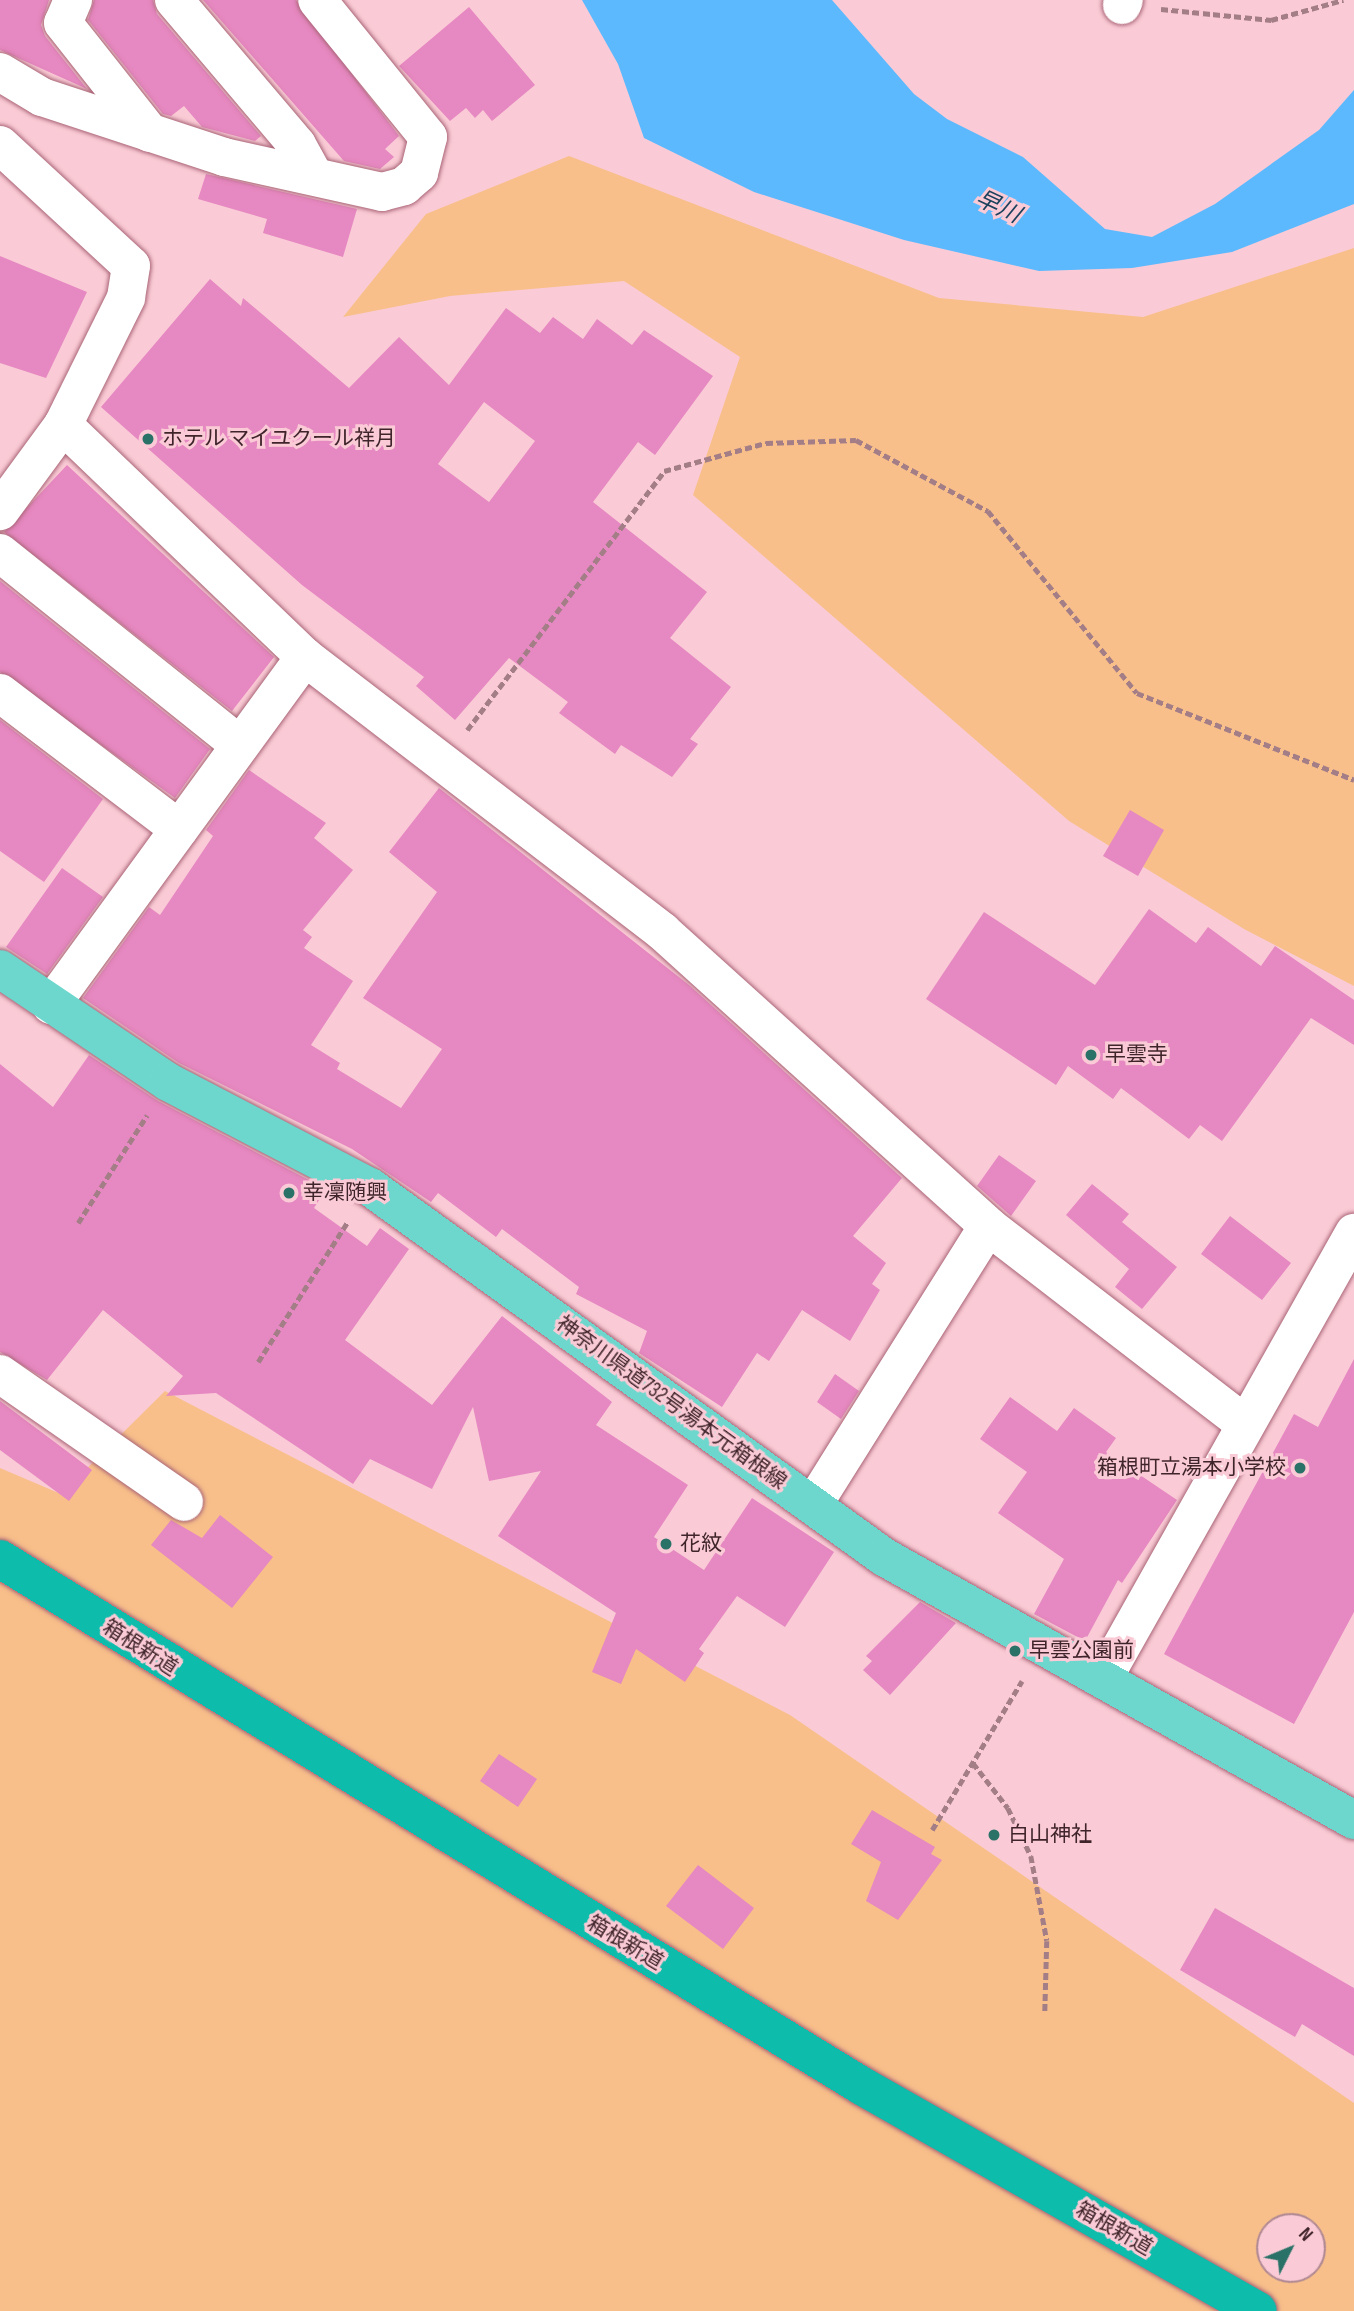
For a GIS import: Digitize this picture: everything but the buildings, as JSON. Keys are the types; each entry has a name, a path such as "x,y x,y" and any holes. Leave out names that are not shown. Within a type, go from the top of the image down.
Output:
{"highway":[{"name":"箱根新道","path":"0,1559 862,2086 1258,2311"}],"main road":[{"name":"神奈川県道732号湯本元箱根線","path":"0,970 168,1082 369,1187 884,1557 1354,1820"}],"street":[{"path":"73,0 63,23 150,133"},
{"path":"174,0 297,145 312,172"},
{"path":"0,72 42,97 224,157 312,172 360,189 394,191 419,173 428,154 428,137 317,0"},
{"path":"0,145 131,266 126,298 63,425 0,512"},
{"path":"63,425 304,657 663,933 988,1226 1245,1424"},
{"path":"0,553 240,745"},
{"path":"51,1005 304,657"},
{"path":"0,693 179,829"},
{"path":"813,1505 988,1226"},
{"path":"1104,1679 1354,1233"},
{"path":"0,1374 184,1502"}],"path":[{"path":"1123,3 1271,20 1343,0"},
{"path":"442,763 664,471 766,443 856,440 988,511 1137,693 1354,780"},
{"path":"78,1223 168,1082"},
{"path":"258,1362 369,1187"},
{"path":"932,1830 1043,1645"},
{"path":"973,1763 1008,1808 1031,1856 1046,1941 1045,2011"}],"shaded area":[{"path":"569,156 939,298 1143,317 1354,248 1354,986 1244,929 1069,821 693,495 740,357 624,281 450,296 343,317 426,214"},
{"path":"165,1391 790,1715 1354,2103 1354,2311 0,2311 0,1468 61,1494"}],"water":[{"name":"早川","path":"582,0 832,0 914,94 947,119 1023,157 1105,229 1152,237 1215,204 1319,130 1354,90 1354,204 1232,252 1132,268 1039,271 904,240 754,192 644,138 618,64"}],"place":[{"name":"ホテル マイユクール祥月","path":"148,439"},
{"name":"早雲寺","path":"1091,1055"},
{"name":"幸凜随興","path":"289,1193"},
{"name":"箱根町立湯本小学校","path":"1300,1468"},
{"name":"花紋","path":"666,1544"},
{"name":"早雲公園前","path":"1015,1651"},
{"name":"白山神社","path":"994,1835"}]}
